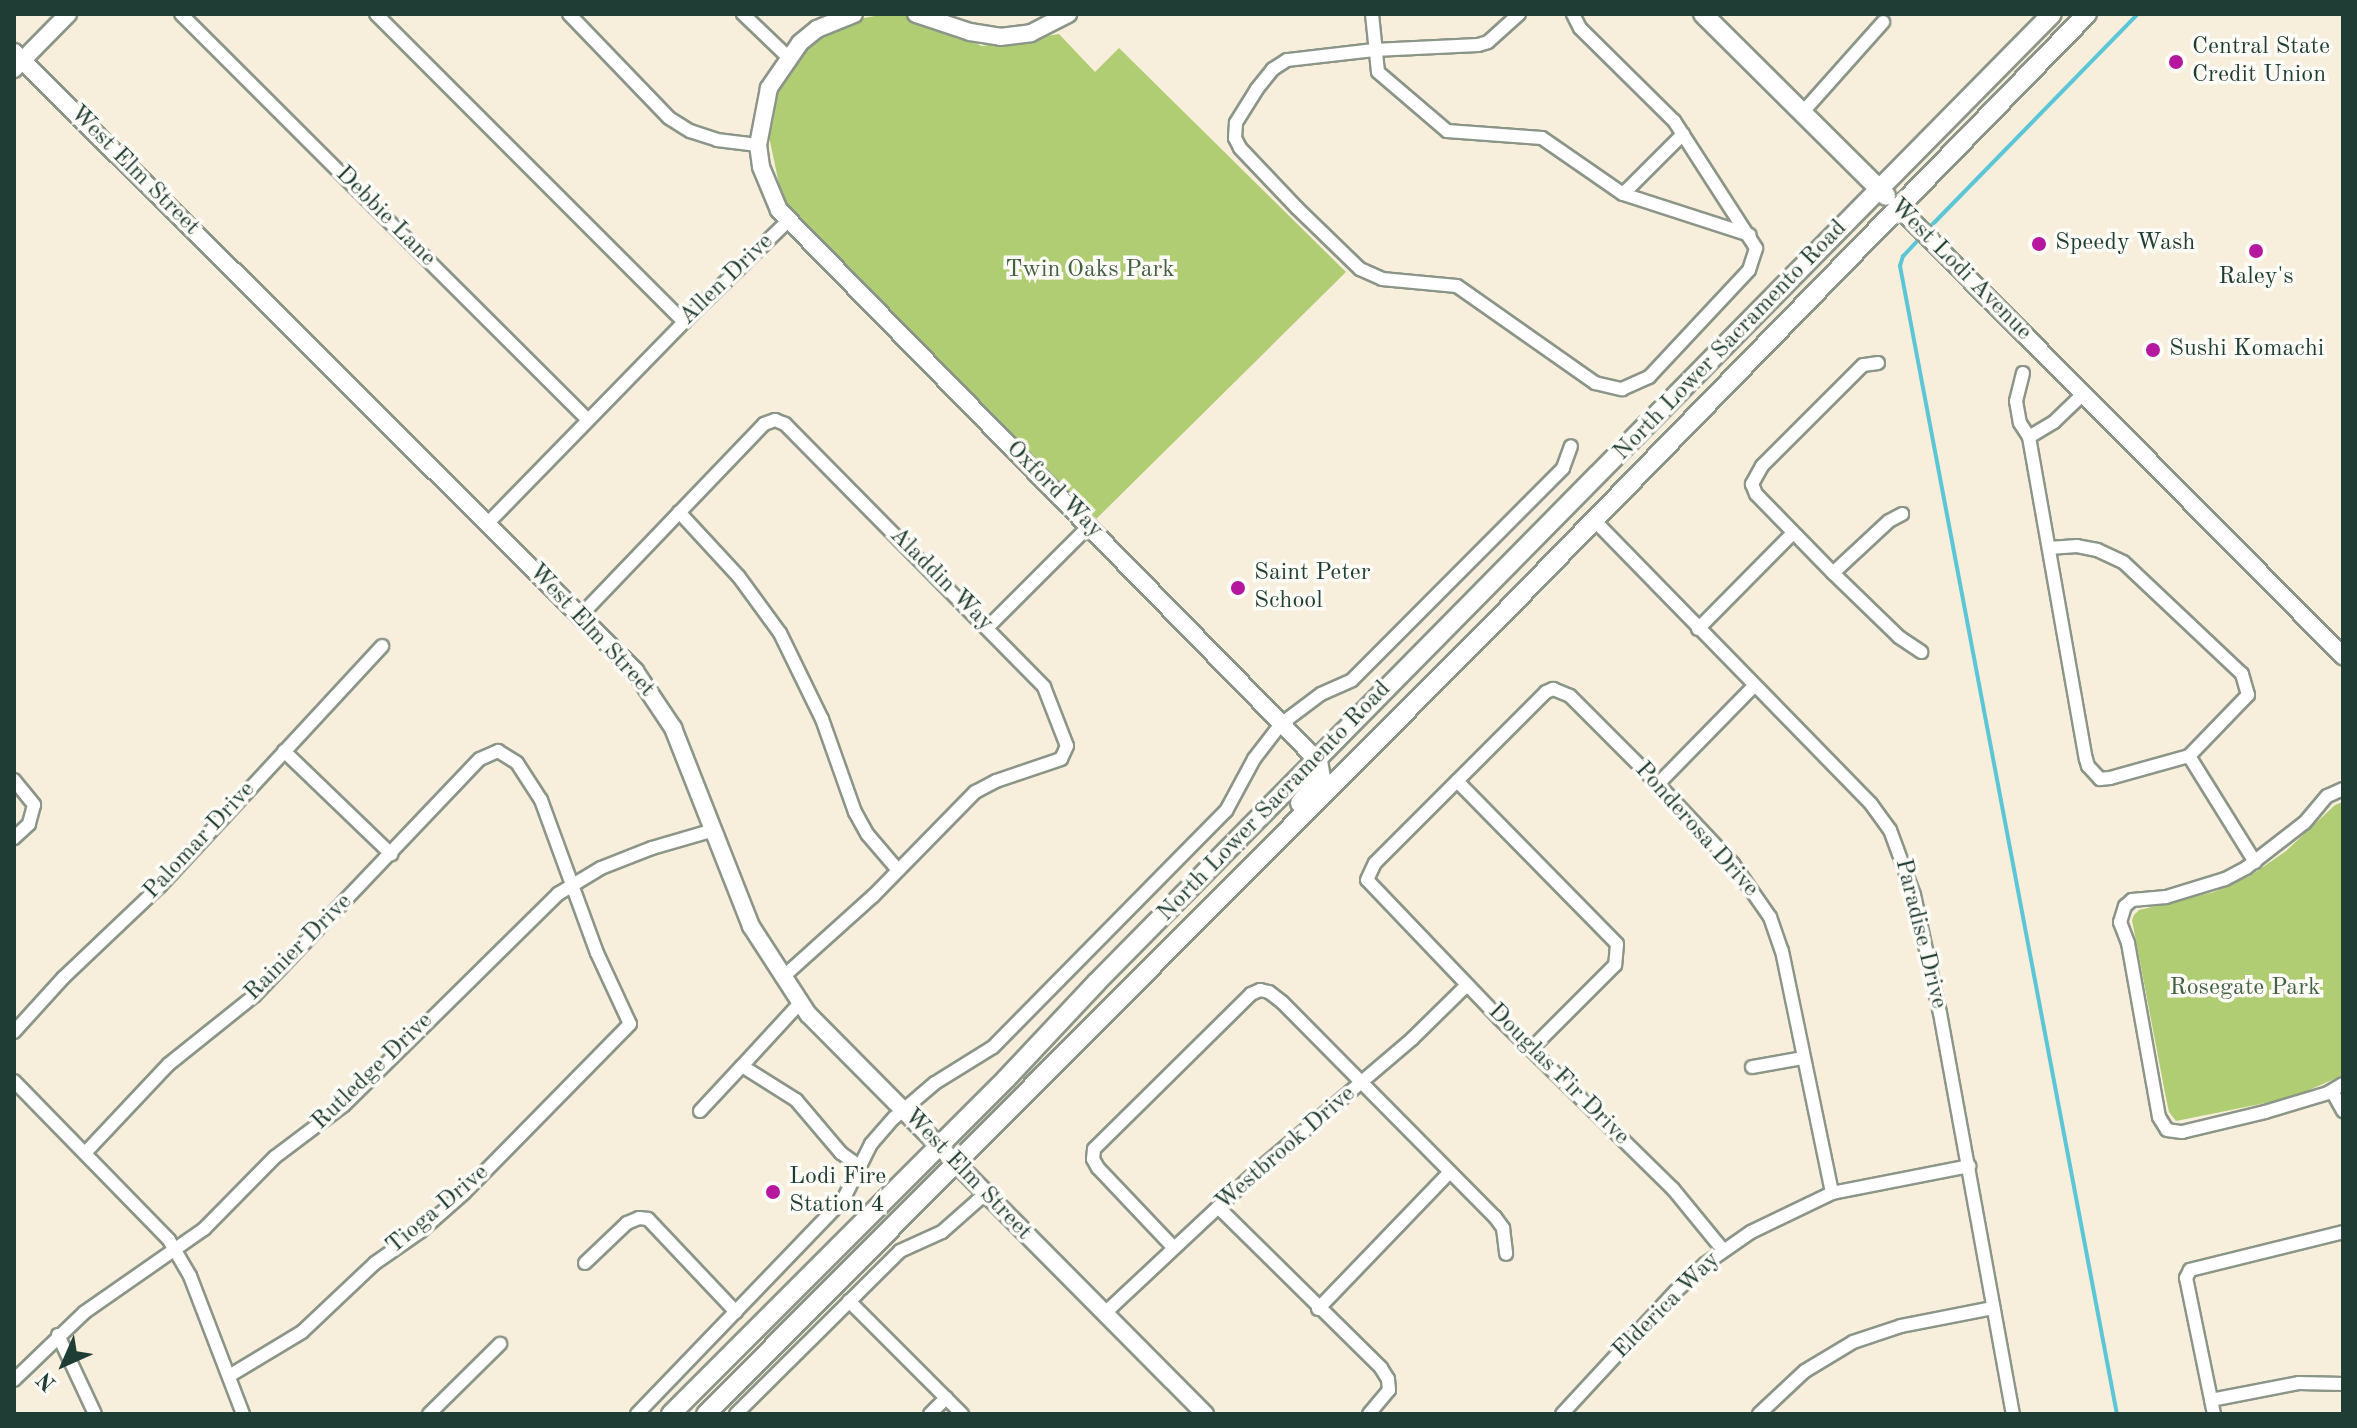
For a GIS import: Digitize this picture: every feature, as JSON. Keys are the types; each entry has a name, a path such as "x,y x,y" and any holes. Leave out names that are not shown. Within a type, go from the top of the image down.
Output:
{"main road":[{"name":"West Lodi Avenue","path":"1703,14 1897,206"},
{"name":"North Lower Sacramento Road","path":"674,1414 2052,14"},
{"path":"2062,39 2058,27 2067,14"},
{"name":"North Lower Sacramento Road","path":"706,1414 1594,520 2087,14"},
{"path":"1594,520 1587,500 1607,467"},
{"path":"1253,865 1266,840 1321,778 1318,761"}],"street":[{"path":"17,61 68,14"},
{"name":"Debbie Lane","path":"181,14 588,420"},
{"path":"376,14 684,322"},
{"path":"569,14 669,118 690,131 717,140 758,145"},
{"path":"743,14 788,57"},
{"name":"Allen Drive","path":"487,524 684,322 787,222 770,194 758,145 769,88 788,57 817,29 854,14"},
{"path":"916,14 970,32 1000,37 1031,33 1068,14"},
{"path":"1372,14 1378,72 1447,131 1542,138 1623,194 1750,235"},
{"path":"1519,14 1488,42 1478,45 1374,50 1287,60 1273,69 1257,89 1236,123 1235,138 1240,148 1297,208 1360,269 1382,279 1457,286 1595,383 1622,389 1649,377 1749,270 1756,248 1683,134 1580,28 1573,14"},
{"path":"1802,113 1883,22"},
{"name":"West Elm Street","path":"17,61 582,614 635,671 673,728 751,926 800,1003 938,1147 1205,1414"},
{"path":"1623,194 1683,134"},
{"name":"West Lodi Avenue","path":"1897,206 2343,656"},
{"name":"Oxford Way","path":"787,222 1318,761"},
{"path":"1878,363 1863,365 1769,459 1752,484 1756,494 1833,573 1899,637 1921,652"},
{"path":"2023,373 2016,401 2020,423 2029,437 2086,759 2093,774 2100,779 2118,777 2189,756 2244,702 2249,689 2242,674 2123,562 2097,550 2077,546 2049,548"},
{"path":"2029,437 2054,422 2084,393"},
{"name":"Aladdin Way","path":"679,512 764,424 779,421 988,627 1044,687 1067,746 1061,759 982,787 897,869"},
{"path":"637,1414 843,1200 871,1144 903,1109 935,1083 993,1047 1226,811 1247,769 1281,724 1321,694 1352,680 1563,468 1571,446"},
{"path":"582,614 679,512 739,577 780,633 822,719 855,812 868,835 897,869 827,940 782,978"},
{"path":"1833,573 1889,521 1902,514"},
{"name":"Paradise Drive","path":"1594,520 1871,804 1890,830 1901,854 1937,998 2013,1414"},
{"path":"988,627 1089,526"},
{"path":"1698,629 1793,533"},
{"name":"Palomar Drive","path":"14,1032 63,978 160,886 382,646"},
{"path":"1658,784 1754,686"},
{"name":"Ponderosa Drive","path":"1457,781 1549,691 1561,691 1570,696 1658,784 1733,864 1770,917 1782,951 1832,1193"},
{"path":"284,751 391,854"},
{"name":"Rainier Drive","path":"86,1152 169,1064 254,996 480,759 498,751 511,757 541,800 574,883"},
{"path":"2189,756 2255,862"},
{"path":"14,780 34,805 32,819 14,838"},
{"path":"1457,781 1608,931 1617,944 1615,965 1532,1048"},
{"name":"Douglas Fir Drive","path":"1457,781 1368,872 1367,880 1371,888 1673,1189 1723,1250"},
{"path":"2343,788 2327,796 2304,823 2255,862 2225,879 2166,897 2132,900 2125,906 2120,922 2128,943 2159,1117 2167,1130 2182,1132 2265,1112 2338,1087 2343,1111"},
{"name":"Rutledge Drive","path":"14,1380 58,1335 204,1229 275,1157 344,1105 525,924 574,883 652,848 714,830"},
{"name":"Tioga Drive","path":"229,1376 302,1332 375,1263 421,1231 464,1193 630,1024 630,1016 597,953 574,883"},
{"name":"Westbrook Drive","path":"1105,1313 1257,1171 1362,1083 1467,985"},
{"path":"1174,1248 1106,1176 1093,1159 1094,1149 1251,994 1260,990 1269,992 1282,1002 1503,1228 1506,1254"},
{"path":"700,1111 800,1003"},
{"path":"1752,1067 1803,1058"},
{"path":"742,1066 796,1100 841,1153 859,1166"},
{"path":"14,1081 163,1232 176,1250 190,1276 243,1414"},
{"name":"Elderica Way","path":"1562,1414 1675,1292 1723,1250 1751,1232 1832,1193 1969,1166"},
{"path":"1318,1309 1450,1172"},
{"path":"736,1414 900,1251 942,1232 985,1194"},
{"path":"1219,1208 1381,1368 1388,1379 1389,1390 1369,1414"},
{"path":"585,1263 627,1223 648,1219 736,1312"},
{"path":"2214,1414 2186,1278 2190,1270 2343,1232"},
{"path":"849,1301 962,1414"},
{"path":"1759,1414 1805,1371 1853,1342 1901,1326 1993,1308"},
{"path":"58,1335 95,1414"},
{"path":"429,1414 500,1344"},
{"path":"2211,1400 2299,1383 2343,1384"},
{"path":"930,1414 946,1398"}],"green space":[{"name":"Twin Oaks Park","path":"886,14 909,14 982,46 1059,34 1095,72 1119,48 1346,272 1089,526 787,222 763,108 826,25"},
{"name":"Rosegate Park","path":"2343,802 2343,1075 2291,1098 2176,1121 2169,1112 2166,1098 2132,920 2134,915 2139,910 2214,892 2250,876 2286,851 2335,805"}],"waterway":[{"path":"1927,230 2138,14"},
{"path":"1921,237 1903,256 1900,266 2117,1414"}],"place":[{"name":"Central State Credit Union","path":"2176,62"},
{"name":"Speedy Wash","path":"2039,244"},
{"name":"Raley's","path":"2256,251"},
{"name":"Sushi Komachi","path":"2153,350"},
{"name":"Saint Peter School","path":"1238,588"},
{"name":"Lodi Fire Station 4","path":"773,1192"}]}
